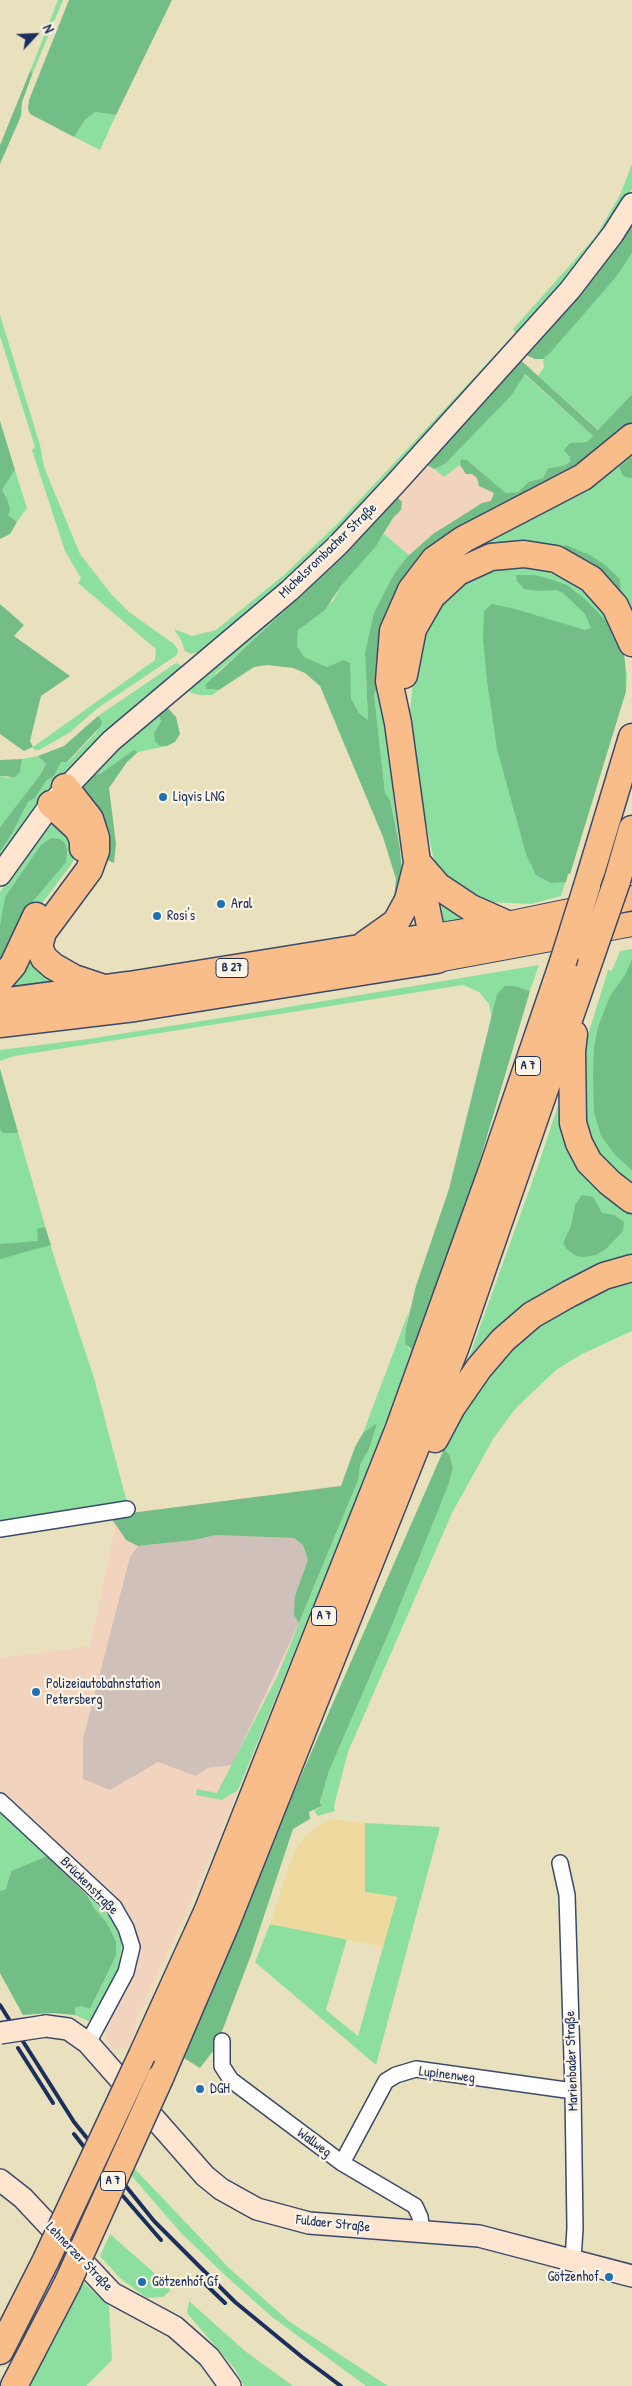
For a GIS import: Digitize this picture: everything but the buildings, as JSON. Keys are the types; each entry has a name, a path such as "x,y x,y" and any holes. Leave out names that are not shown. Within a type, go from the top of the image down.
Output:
{"highway":[{"path":"435,948 418,862 398,722 389,681 394,631 411,590 434,560 464,539 583,477 632,437"},
{"path":"398,722 407,656 413,629 432,596 458,572 491,557 524,554 556,559 591,579 615,606 632,643"},
{"name":"A 7","path":"0,2351 46,2260 207,1912 399,1428 492,1170 563,962 632,737"},
{"path":"0,980 13,965 37,913 78,866 83,853 83,840 58,796"},
{"path":"58,796 90,819 96,838 96,851 89,870 43,932 40,947 44,958 53,966 74,978 104,988"},
{"name":"A 7","path":"14,2386 67,2284 160,2078 226,1924 390,1517 484,1267 591,956 624,889 632,829"},
{"path":"418,862 438,886 471,908 507,924"},
{"path":"359,947 396,922 408,900 418,862"},
{"name":"B 27","path":"0,1002 104,988 359,947 435,948"},
{"name":"B 27","path":"0,1024 135,1008 435,948"},
{"path":"580,988 572,1052 573,1123 579,1143 589,1162 610,1183 632,1200"},
{"path":"390,1517 452,1408 479,1368 503,1340 532,1316 569,1294 604,1276 632,1268"}],"main road":[{"name":"B 27","path":"435,948 624,889"},
{"name":"B 27","path":"435,948 632,924"}],"street":[{"name":"Michelsrombacher Straße","path":"0,875 58,796 129,725 289,591 337,546 570,290 613,234 632,204"},
{"path":"0,1529 126,1509"},
{"name":"Brückenstraße","path":"0,1801 114,1907 126,1928 132,1947 126,1972 88,2043"},
{"name":"Marienbader Straße","path":"560,1863 566,1895 573,2091 575,2228 573,2260"},
{"name":"Fuldaer Straße","path":"0,2033 46,2026 68,2029 88,2043 190,2161 215,2184 239,2200 276,2216 309,2224 479,2236 632,2276"},
{"name":"Wallweg","path":"222,2041 222,2066 231,2080 342,2163 415,2206 420,2217 422,2231"},
{"name":"Lupinenweg","path":"342,2163 386,2081 396,2075 416,2069 573,2091"},
{"name":"Lehnerzer Straße","path":"0,2180 23,2198 112,2293 175,2327 209,2358 230,2386"}],"shaded area":[{"path":"420,461 444,477 460,465 466,474 472,474 477,478 479,486 494,493 491,501 482,503 433,534 409,555 384,534 393,518 401,510 394,494"},
{"path":"342,1485 293,1658 197,1889 136,2021 132,2044 118,2050 111,2047 104,2035 132,1966 107,1891 36,1822 22,1813 0,1790 0,1658 90,1646 115,1529 110,1516"},
{"path":"216,1535 294,1538 303,1545 308,1560 294,1615 299,1623 232,1765 207,1768 196,1776 158,1762 110,1790 83,1779 83,1739 130,1557 138,1546 194,1540"}],"green space":[{"path":"58,0 63,0 32,75 31,69"},
{"path":"69,0 172,0 116,115 95,112 85,120 74,137 30,114 28,109 29,100"},
{"path":"31,69 32,75 22,102 21,116 0,164 0,145"},
{"path":"95,112 116,115 100,150 74,137 85,120"},
{"path":"632,164 632,189 622,210 519,337 513,329 596,236 620,195"},
{"path":"632,215 632,253 617,276 549,354 543,359 535,359 526,355"},
{"path":"632,253 632,394 599,430 538,376 544,367 543,359 617,276"},
{"path":"0,315 40,445 44,467 80,554 112,595 129,612 174,644 178,650 177,655 98,708 69,733 39,750 35,750 33,747 155,660 156,649 78,583 81,578 65,551 32,450 35,447 0,336"},
{"path":"509,340 512,345 310,562 207,649 191,654 185,651 174,629 192,636 216,630 284,575 338,523"},
{"path":"516,356 598,430 632,394 632,426 391,604 383,621 378,657 379,684 374,694 385,793 390,800 400,849 403,884 399,896 394,897 396,879 383,837 320,686 305,673 293,668 267,665 254,667 219,690 207,689 205,685 345,555 346,546 394,494 402,502 401,510 393,518 376,546 341,586 325,610 298,630 297,646 304,657 327,667 343,660 350,663 351,698 359,713 368,720 365,653 374,613 394,574 407,557 433,534 482,503 491,501 494,493 479,486 477,478 472,474 466,474 460,465 461,459 467,460 506,493 518,492 528,482 543,478 548,468 563,466 570,462 570,457 564,450 570,443 587,442 593,436 525,374 511,396 445,464 434,469 420,461"},
{"path":"524,374 593,436 587,442 581,442 570,457 570,462 563,466 548,468 543,478 528,482 518,492 506,493 467,460 461,459 460,465 444,477 434,469 445,464 511,396"},
{"path":"0,421 15,470 2,490 10,509 8,515 17,522 10,534 0,539"},
{"path":"632,450 632,630 556,556 447,579 430,571"},
{"path":"632,457 632,477 630,478 623,476 619,467"},
{"path":"15,470 27,508 17,522 8,515 2,490"},
{"path":"384,534 409,555 394,574 365,653 368,720 359,713 351,698 343,660 327,667 303,657 297,646 298,630 333,601 341,586"},
{"path":"566,545 590,555 605,565 620,579 621,593 615,596 557,551"},
{"path":"346,546 345,555 259,636 216,673 210,690 219,690 212,695 191,693 187,687"},
{"path":"513,567 545,570 583,588 608,615 625,662 627,675 626,691 570,874 568,874 561,896 531,904 488,902 451,886 434,861 419,788 410,711 414,673 425,634 440,606 473,578 484,573"},
{"path":"516,575 534,575 567,585 586,600 608,623 614,638 623,647 626,691 566,882 551,883 536,875 526,854 497,749 487,681 483,638 484,611 492,604 585,630 591,628 585,614 563,593 556,590 538,591 524,589 517,581"},
{"path":"0,604 24,625 14,636 70,676 41,696 30,741 33,747 24,751 0,734"},
{"path":"176,663 182,666 178,673 0,861 0,852 13,832 28,802 35,798 46,781 54,776 61,762 68,762 96,733 102,721 98,716"},
{"path":"379,684 400,849 390,800 385,793 374,694"},
{"path":"165,705 176,717 180,734 175,742 167,746 160,746 155,741 154,733 161,721 157,712"},
{"path":"157,712 161,721 154,733 160,746 167,746 138,752 134,751 100,774 88,775"},
{"path":"98,716 102,721 101,726 67,762 61,762 54,776 46,781 35,798 28,802 13,832 0,852 0,827 40,775 46,764 38,756 64,746"},
{"path":"134,750 138,752 127,762 109,788 116,844 114,863 99,856 82,792 83,784 88,775 100,774"},
{"path":"38,756 46,764 40,775 0,827 0,776 7,778 20,772 22,759"},
{"path":"22,759 20,772 15,777 0,776 0,760"},
{"path":"67,802 76,806 90,830 92,853 77,882 47,919 38,932 34,943 38,960 45,970 71,982 4,991 17,973 30,936 81,868 87,855 85,832 77,818 65,806"},
{"path":"55,823 65,824 75,857 37,910 0,978 0,892 46,826"},
{"path":"51,838 60,839 65,843 67,851 66,862 18,919 0,973 0,926 5,897 41,845"},
{"path":"440,899 469,919 444,923"},
{"path":"632,949 632,1188 608,1170 584,1127 583,1051 608,970 612,971 620,951"},
{"path":"632,959 632,1170 616,1156 601,1136 594,1112 593,1077 594,1048 598,1027 610,996 625,975"},
{"path":"539,965 530,991 515,986 497,994 492,1019 489,1004 479,992 463,985 15,1056 0,1061 0,1050 88,1039"},
{"path":"505,986 515,986 530,991 472,1187 412,1350 405,1343 406,1328 416,1286 449,1189 497,994"},
{"path":"0,1069 54,1257 94,1378 126,1504 0,1524"},
{"path":"0,1069 18,1133 3,1133 0,1129"},
{"path":"567,1078 568,1118 632,1204 632,1263 604,1271 455,1396 539,1163"},
{"path":"582,1195 593,1197 602,1213 614,1215 624,1222 623,1231 606,1249 596,1255 583,1257 576,1256 563,1243 571,1226 575,1205"},
{"path":"45,1227 51,1245 0,1259 0,1244 38,1241 37,1229"},
{"path":"632,1280 632,1331 582,1354 556,1370 515,1409 493,1439 452,1513 348,1752 334,1806 335,1811 318,1816 314,1811 322,1806 320,1802 329,1771 390,1630 448,1486 453,1468 450,1456 444,1449 451,1434 490,1372 530,1333 566,1308"},
{"path":"409,1311 406,1328 408,1348 412,1350 366,1477 238,1790 222,1800 196,1795 197,1789 217,1793 277,1677 359,1478 360,1465 369,1449 376,1424 363,1433"},
{"path":"377,1423 369,1449 360,1465 359,1478 299,1623 294,1615 295,1596 308,1560 303,1545 294,1538 216,1535 194,1540 138,1546 126,1540 112,1519 115,1515 341,1486 355,1447 363,1433"},
{"path":"444,1449 450,1456 453,1468 448,1486 390,1630 329,1771 320,1802 322,1806 309,1812 310,1819 293,1829 251,1955 216,2047 200,2068 179,2055"},
{"path":"0,1810 47,1856 11,1871 6,1889 0,1891"},
{"path":"365,1823 440,1827 376,2065 255,1962 270,1924 347,1939 326,2010 358,2036 397,1897 365,1892"},
{"path":"47,1856 87,1895 94,1908 107,1923 116,1941 116,1956 90,2009 81,2006 75,2008 75,2015 52,2013 23,2015 0,1973 0,1891 6,1889 11,1871"},
{"path":"87,1895 113,1919 122,1943 118,1972 91,2022 75,2015 75,2008 81,2006 90,2009 116,1956 116,1940 107,1923 94,1908"},
{"path":"134,2168 229,2268 290,2322 388,2386 366,2386 272,2317 181,2233 131,2175"},
{"path":"110,2234 168,2285 170,2291 163,2297 147,2298 120,2278 100,2256"},
{"path":"83,2282 109,2306 112,2360 86,2386 26,2386 73,2291 77,2295"},
{"path":"189,2301 245,2351 293,2386 244,2386 235,2369 187,2313"}],"sand":[{"path":"330,1819 365,1823 365,1892 397,1897 383,1947 270,1924 297,1847 309,1832"}],"railway":[{"path":"0,2005 74,2122 154,2221 235,2302 341,2386"},
{"path":"18,2048 53,2103"},
{"path":"74,2134 116,2188 161,2240"},
{"path":"198,2277 225,2303"}],"place":[{"name":"Liqvis LNG","path":"163,797"},
{"name":"Aral","path":"221,904"},
{"name":"Rosi's","path":"157,916"},
{"name":"Polizeiautobahnstation Petersberg","path":"36,1692"},
{"name":"DGH","path":"200,2089"},
{"name":"Götzenhof","path":"609,2277"},
{"name":"Götzenhof Gf","path":"142,2282"}]}
